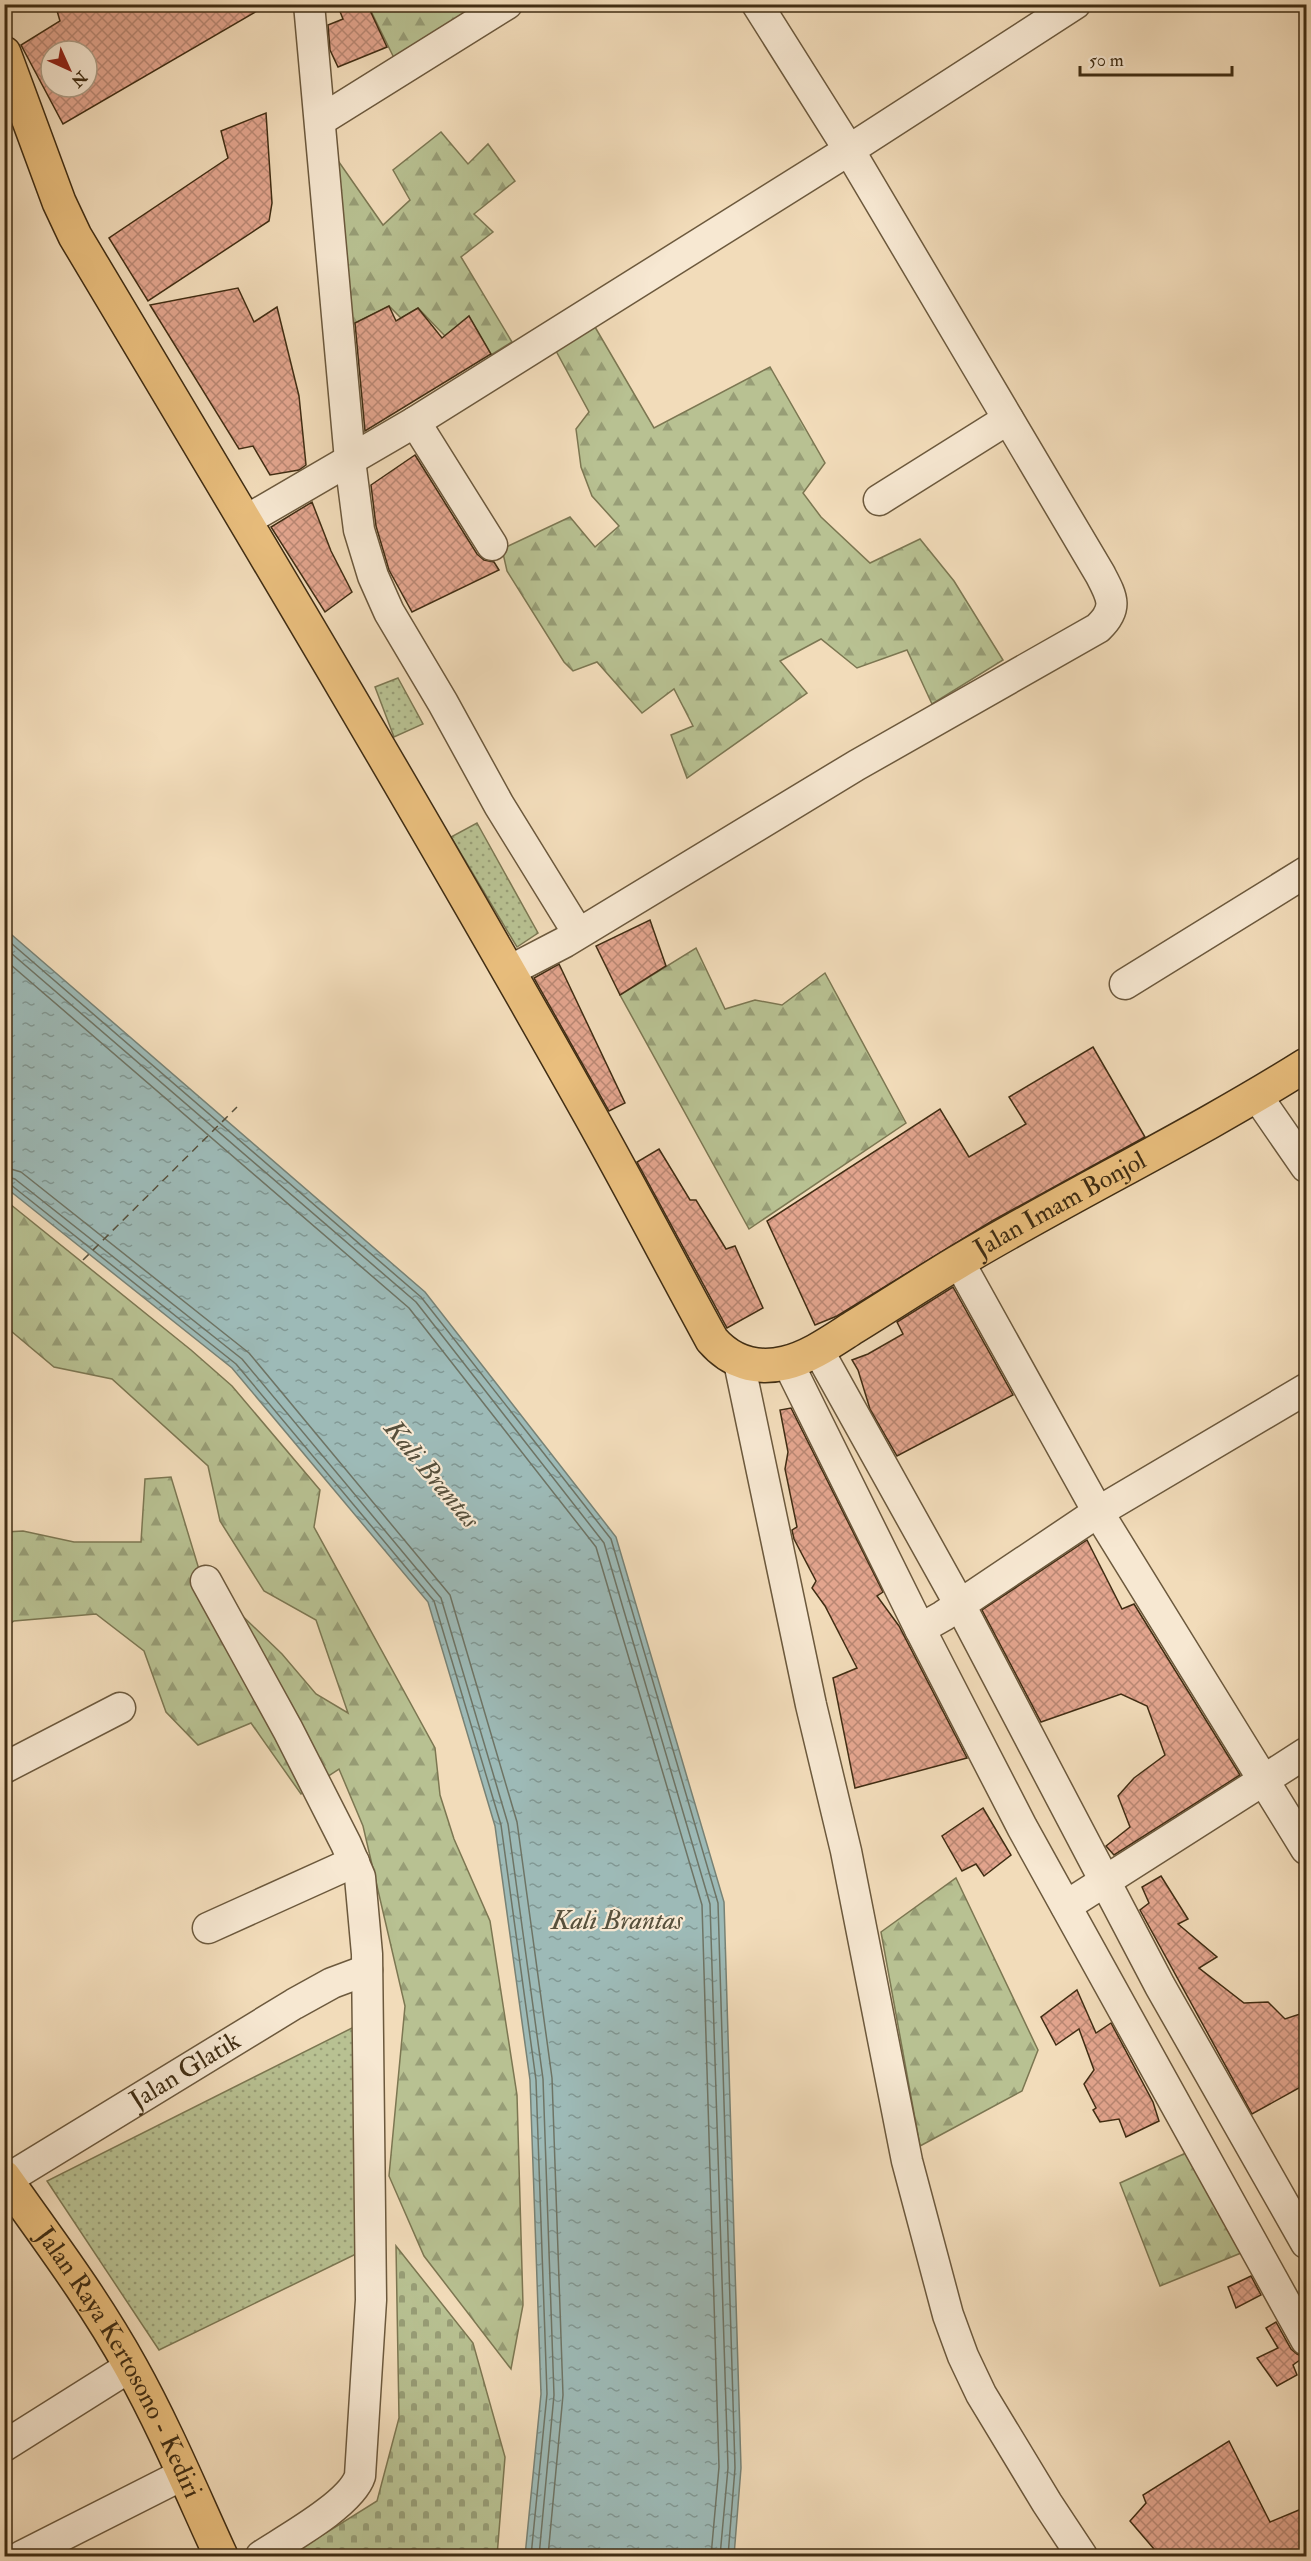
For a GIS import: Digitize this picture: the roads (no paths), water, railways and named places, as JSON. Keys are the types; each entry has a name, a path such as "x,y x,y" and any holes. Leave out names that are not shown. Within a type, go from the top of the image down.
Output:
{"main road":[{"path":"4,53 59,202 75,236 509,971 712,1340 720,1349 739,1362 765,1366 802,1357"},
{"name":"Jalan Imam Bonjol","path":"802,1357 959,1262 1257,1096 1306,1065"},
{"name":"Jalan Raya Kertosono - Kediri","path":"5,2178 42,2228 131,2367 184,2474 221,2556"}],"street":[{"path":"309,4 350,460 359,530 373,576 389,612 500,805 563,943"},
{"path":"321,120 507,4"},
{"path":"509,971 563,943 857,765 1098,628 1106,621 1113,607 1106,586 1008,419 849,150 757,4"},
{"path":"245,521 415,422 849,150 1075,4"},
{"path":"879,500 1008,419"},
{"path":"415,422 492,545"},
{"path":"1125,984 1306,872"},
{"path":"1257,1096 1306,1167"},
{"path":"959,1262 1098,1512 1306,1849"},
{"path":"802,1357 941,1617 1107,1882 1160,1986 1306,2243"},
{"path":"802,1357 941,1617 1066,1906 1132,2021 1306,2340"},
{"path":"739,1362 811,1705 846,1851 907,2161 948,2315 963,2356 981,2394 1047,2504 1082,2556"},
{"path":"941,1617 1098,1512 1306,1389"},
{"path":"206,1581 288,1730 354,1862 360,1877 364,1902 367,1970 371,2300 360,2476 358,2483 345,2499 261,2556"},
{"path":"4,1768 120,1708"},
{"path":"1066,1906 1306,1754"},
{"path":"208,1928 354,1862"},
{"name":"Jalan Glatik","path":"5,2178 294,2004 332,1983 367,1970"},
{"path":"4,2446 131,2367"},
{"path":"22,2556 184,2474"}],"water":[{"name":"Kali Brantas","path":"5,929 425,1292 616,1537 724,1902 741,2468 734,2556 525,2556 541,2394 530,2080 495,1826 428,1602 232,1368 5,1187"}]}
